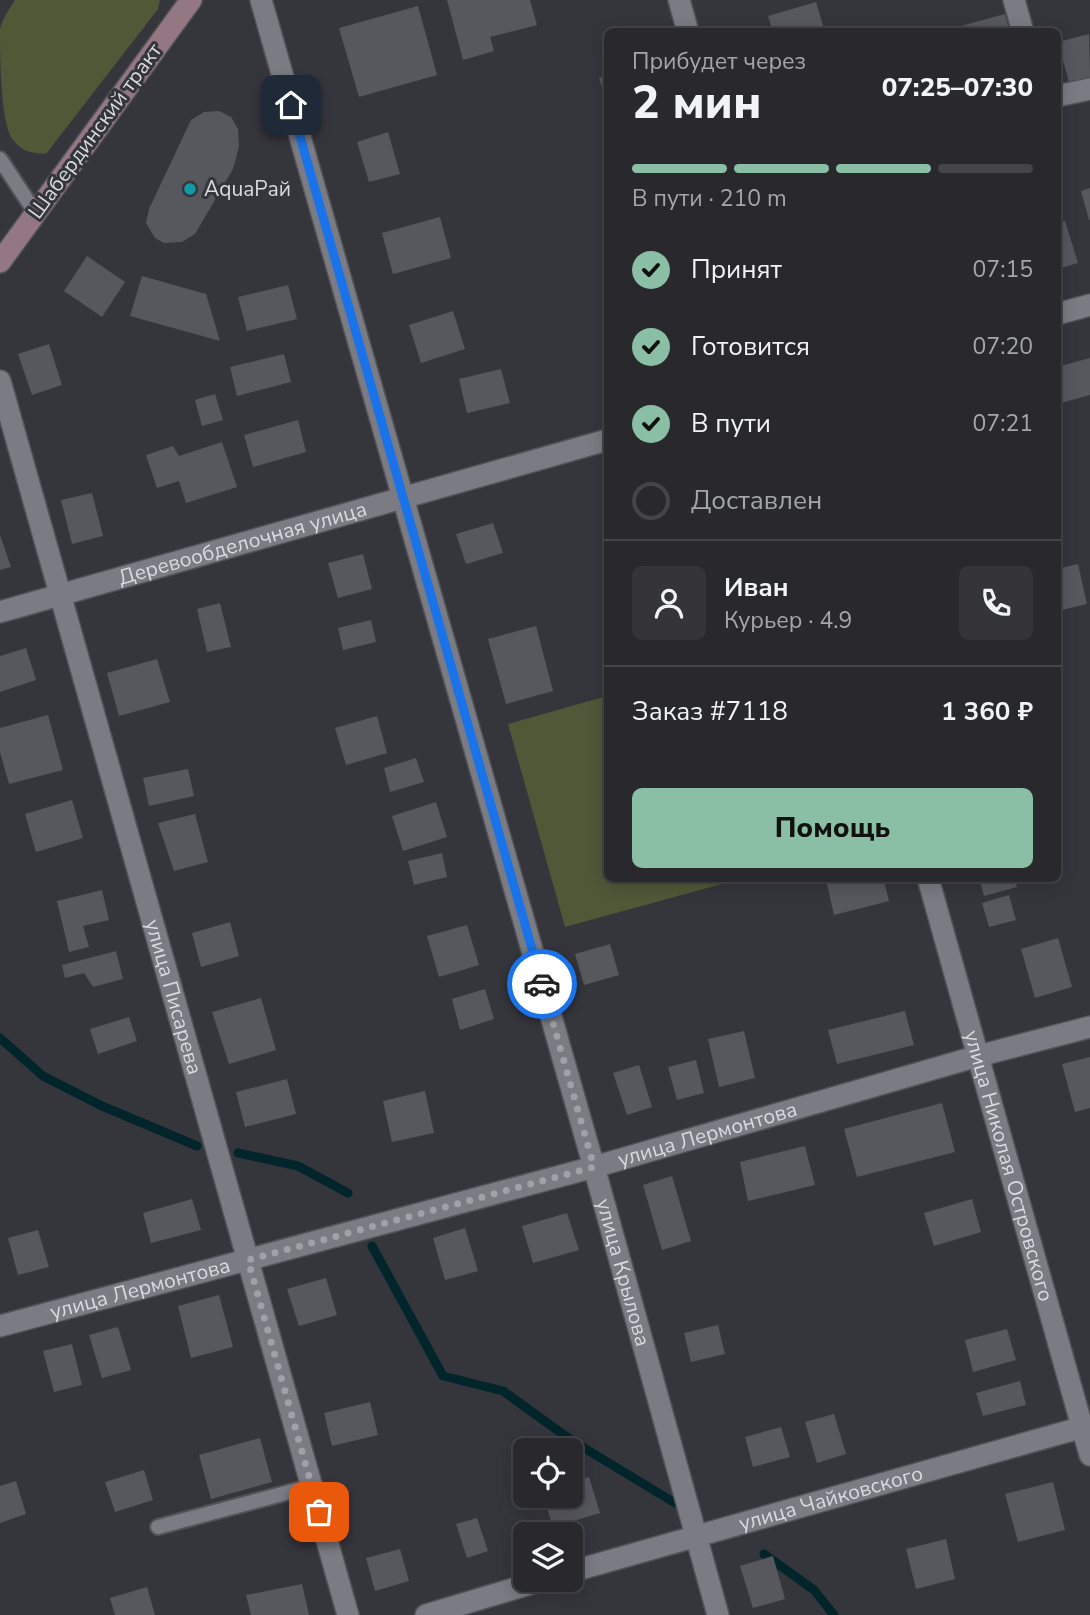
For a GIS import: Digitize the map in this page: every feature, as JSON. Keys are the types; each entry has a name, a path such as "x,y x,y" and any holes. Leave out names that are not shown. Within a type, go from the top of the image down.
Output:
{"main road":[{"name":"Шабердинский тракт","path":"2,255 191,0"}],"street":[{"name":"улица Крылова","path":"261,0 594,1167 718,1615"},
{"path":"679,0 687,28"},
{"path":"1014,0 1022,28"},
{"path":"1061,95 1090,89"},
{"path":"1061,313 1090,305"},
{"name":"улица Писарева","path":"0,381 58,595 348,1615"},
{"name":"Деревообделочная улица","path":"0,612 604,441"},
{"name":"улица Николая Островского","path":"930,882 1086,1426 1090,1455"},
{"name":"улица Лермонтова","path":"0,1326 594,1167 978,1056 1090,1027"},
{"name":"улица Чайковского","path":"583,1568 1086,1426"},
{"path":"426,1615 513,1589"}],"lane":[{"path":"0,159 35,212"},
{"path":"158,1527 312,1486"}],"green space":[{"path":"15,0 160,0 158,9 46,154 28,151 16,144 5,119 0,29"},
{"path":"604,697 604,882 729,882 565,927 508,724"}],"building":[{"path":"447,0 530,0 537,25 490,37 494,51 463,60"},
{"path":"816,2 824,28 772,28 768,16"},
{"path":"418,6 437,75 359,97 339,28"},
{"path":"1005,14 1009,28 954,28"},
{"path":"1089,34 1090,77 1069,82 1061,53 1061,41"},
{"path":"604,76 604,94 599,78"},
{"name":"AquaРай","path":"219,111 231,117 238,129 239,147 233,169 195,234 182,242 164,243 155,238 146,223 149,209 191,120 204,112"},
{"path":"388,132 400,174 369,182 357,142"},
{"path":"1090,188 1090,220 1089,220 1081,191"},
{"path":"440,217 451,258 393,274 382,233"},
{"path":"1065,221 1078,263 1061,268 1061,222"},
{"path":"87,256 125,282 102,317 64,291"},
{"path":"142,276 206,294 220,341 130,316"},
{"path":"288,285 297,319 247,331 238,297"},
{"path":"453,311 465,349 421,363 409,325"},
{"path":"49,344 62,385 32,395 18,354"},
{"path":"284,354 291,382 237,396 230,367"},
{"path":"1090,358 1090,395 1061,403 1061,366"},
{"path":"501,369 510,403 467,413 459,379"},
{"path":"215,394 223,420 202,426 195,400"},
{"path":"298,420 306,452 253,467 244,435"},
{"path":"222,442 237,487 186,503 179,481 157,488 146,455 173,446 179,456"},
{"path":"92,493 103,536 72,544 61,500"},
{"path":"493,523 503,553 466,564 456,534"},
{"path":"0,535 11,567 0,570"},
{"path":"363,554 372,589 338,598 328,563"},
{"path":"1078,564 1087,604 1061,610 1061,568"},
{"path":"220,603 231,647 207,652 197,609"},
{"path":"371,620 376,642 343,650 338,628"},
{"path":"536,626 553,691 506,704 488,639"},
{"path":"26,648 36,680 0,692 0,656"},
{"path":"157,659 170,702 119,716 107,673"},
{"path":"48,715 63,770 9,784 0,752 0,728"},
{"path":"377,716 387,753 346,765 335,728"},
{"path":"416,758 424,782 390,792 384,768"},
{"path":"188,769 194,796 149,806 143,778"},
{"path":"72,800 83,838 36,852 25,814"},
{"path":"436,802 447,837 403,851 392,816"},
{"path":"195,814 208,862 174,871 158,823"},
{"path":"442,853 447,877 414,885 408,861"},
{"path":"884,882 889,901 834,915 827,884"},
{"path":"980,882 1016,882 1017,887 984,896"},
{"path":"102,890 109,920 83,926 89,947 69,952 57,901"},
{"path":"1009,895 1016,920 989,927 982,903"},
{"path":"230,922 239,956 201,967 192,933"},
{"path":"467,925 479,965 439,977 427,936"},
{"path":"1058,938 1072,987 1035,998 1021,949"},
{"path":"610,944 619,975 584,985 575,954"},
{"path":"116,951 123,979 93,987 84,973 65,978 62,965"},
{"path":"485,989 494,1019 460,1030 452,999"},
{"path":"261,998 276,1050 229,1064 212,1012"},
{"path":"905,1011 914,1045 837,1064 828,1030"},
{"path":"129,1017 137,1041 98,1054 90,1029"},
{"path":"744,1031 755,1078 719,1087 708,1039"},
{"path":"1090,1057 1090,1108 1075,1112 1062,1064"},
{"path":"696,1060 704,1093 677,1100 668,1067"},
{"path":"639,1065 652,1107 627,1115 613,1073"},
{"path":"287,1079 296,1114 245,1127 236,1092"},
{"path":"425,1091 434,1133 392,1142 383,1101"},
{"path":"942,1103 955,1152 857,1177 844,1129"},
{"path":"805,1146 815,1185 748,1201 740,1162"},
{"path":"672,1176 691,1241 662,1250 643,1185"},
{"path":"192,1199 201,1230 151,1243 143,1213"},
{"path":"972,1199 981,1232 934,1246 924,1213"},
{"path":"567,1213 579,1250 533,1263 522,1226"},
{"path":"465,1228 478,1271 445,1280 433,1238"},
{"path":"38,1230 49,1267 18,1275 8,1238"},
{"path":"326,1278 337,1315 299,1326 287,1289"},
{"path":"219,1295 233,1347 191,1358 178,1306"},
{"path":"718,1325 725,1354 691,1362 684,1333"},
{"path":"118,1327 131,1370 102,1378 89,1335"},
{"path":"1007,1329 1016,1360 973,1372 965,1340"},
{"path":"72,1344 82,1385 54,1392 43,1351"},
{"path":"1020,1381 1026,1405 983,1416 976,1393"},
{"path":"370,1402 378,1435 332,1446 324,1413"},
{"path":"834,1414 846,1454 817,1463 805,1422"},
{"path":"781,1427 790,1457 753,1467 745,1437"},
{"path":"260,1438 272,1482 211,1499 199,1455"},
{"path":"144,1470 153,1500 115,1512 105,1482"},
{"path":"589,1477 600,1513 570,1522 551,1522 547,1508 583,1508 583,1479"},
{"path":"16,1481 26,1514 0,1523 0,1486"},
{"path":"1053,1482 1065,1530 1018,1542 1005,1494"},
{"path":"477,1518 488,1551 467,1558 456,1524"},
{"path":"946,1539 955,1579 916,1589 906,1549"},
{"path":"400,1549 409,1581 375,1591 366,1558"},
{"path":"773,1556 785,1599 753,1608 740,1566"},
{"path":"302,1584 309,1615 251,1615 246,1595"},
{"path":"147,1587 155,1615 115,1615 110,1598"}],"waterway":[{"path":"0,1038 43,1076 102,1106 197,1146"},
{"path":"238,1153 298,1166 348,1193"},
{"path":"372,1246 443,1376 503,1391 571,1440 675,1503"},
{"path":"764,1554 814,1590 834,1615"}],"way so far":[{"path":"319,1512 248,1260 594,1167 542,984"}],"place":[{"name":"AquaРай","path":"190,189"}],"route":[{"path":"291,105 542,984"}]}
